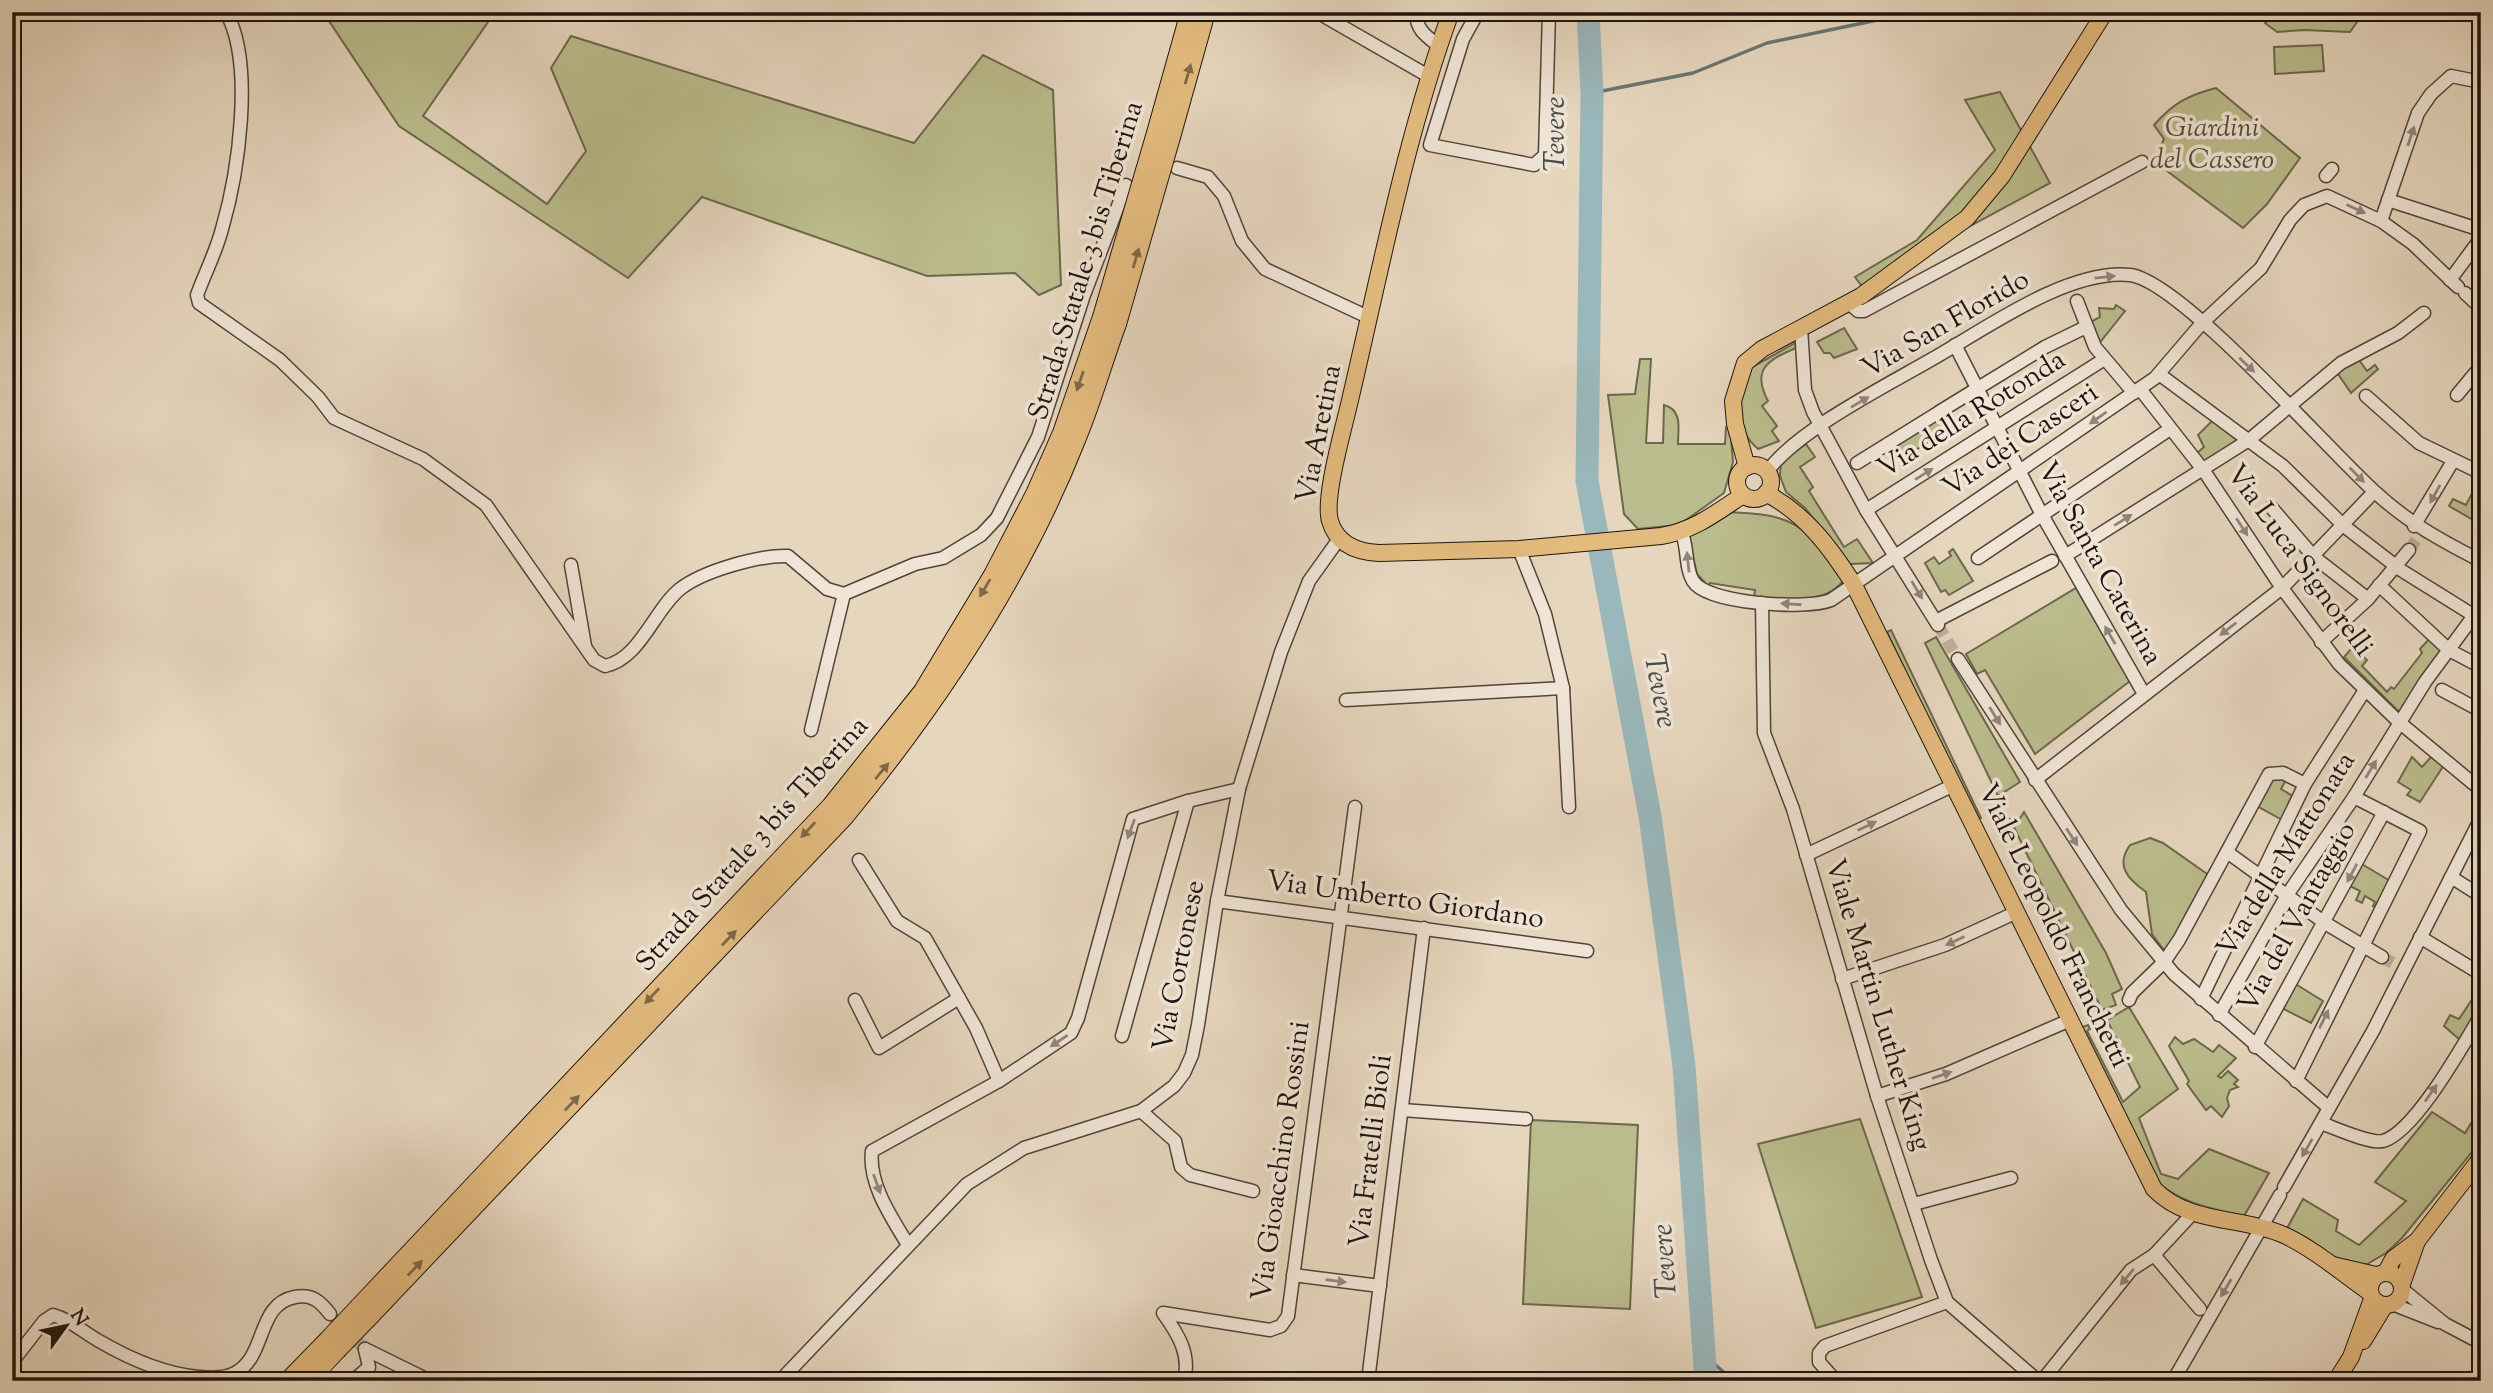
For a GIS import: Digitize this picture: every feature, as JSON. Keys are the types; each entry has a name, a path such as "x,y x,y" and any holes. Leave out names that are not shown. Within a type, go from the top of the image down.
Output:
{"highway":[{"name":"Strada Statale 3 bis Tiberina","path":"1163,135 1190,12"},
{"name":"Strada Statale 3 bis Tiberina","path":"288,1381 332,1345 364,1312 831,806 901,720 959,634 1035,494 1110,320 1163,135 1206,12"},
{"name":"Strada Statale 3 bis Tiberina","path":"308,1381 332,1345"}],"main road":[{"name":"Via Aretina","path":"1451,12 1430,77 1368,317 1329,503 1330,520 1339,538 1362,552 1519,549 1661,536 1682,533 1743,495"},
{"path":"1748,467 1735,424 1733,401 1745,363 1762,349 1849,303 1922,254 1967,218 1988,194 2105,12"},
{"path":"1758,466 1767,472 1771,483 1766,493 1758,499 1743,495 1737,480 1748,467 1758,466"},
{"name":"Viale Leopoldo Franchetti","path":"1766,493 1788,505 1806,520 1828,544 1853,583 2154,1189 2163,1198 2193,1213 2283,1235 2380,1300"},
{"path":"2380,1300 2370,1282 2393,1259 2417,1241 2481,1158"},
{"path":"2380,1300 2399,1298 2417,1241"},
{"path":"2330,1265 2396,1275 2402,1287"},
{"path":"2336,1381 2380,1300"}],"street":[{"path":"226,12 235,35 241,105 222,229 197,295 199,303 280,360 318,397 334,418 423,459 486,505 502,523 594,660 605,666 613,664 652,625 679,590 699,578 749,561 788,556 827,589 844,594 915,564 943,558 981,535 997,518 1038,438 1084,295 1126,185"},
{"path":"1317,12 1430,77"},
{"path":"1416,12 1416,22 1421,32 1439,46"},
{"path":"1478,12 1463,39 1430,145 1534,164 1542,161 1545,155 1549,12"},
{"path":"2381,221 2418,113 2431,94 2451,76 2481,82"},
{"path":"1417,128 1434,131"},
{"path":"1849,303 1858,311 1864,312 2142,162"},
{"path":"1177,168 1208,177 1224,196 1242,241 1265,269 1368,317"},
{"name":"Via dei Casceri","path":"1682,533 1687,545 1690,575 1699,588 1762,603 1819,605 2019,472 2159,374 2202,323 2260,268 2290,220 2304,205 2327,196 2381,221 2413,244 2481,308"},
{"path":"2388,201 2481,230"},
{"path":"2455,285 2481,237"},
{"name":"Via San Florido","path":"1767,472 1777,457 1821,426 2016,309 2074,293 2097,277 2130,275 2166,292 2202,323 2291,407 2374,492 2419,530 2481,561"},
{"name":"Via Luca Signorelli","path":"2074,293 2086,327 2103,360 2137,391 2204,471 2321,642 2399,722 2481,790"},
{"path":"1801,328 1805,390 1821,426 1866,510 1937,623 2061,557 2204,471 2291,407 2341,363 2398,333 2424,313"},
{"path":"1844,471 2045,347 2086,327"},
{"name":"Via Santa Caterina","path":"1955,345 2061,557 2144,694"},
{"name":"Via della Rotonda","path":"1866,510 2103,360"},
{"path":"2457,395 2481,366"},
{"path":"2159,374 2275,460 2344,526 2400,569 2479,614"},
{"path":"2366,396 2420,444 2481,473"},
{"path":"1978,558 2041,513 2170,429"},
{"path":"2419,530 2453,461"},
{"path":"2035,780 2081,747 2144,694 2282,587 2314,557 2374,492"},
{"path":"2270,508 2314,557 2368,599"},
{"name":"Via Cortonese","path":"780,1381 967,1184 1024,1148 1141,1111 1174,1086 1192,1055 1217,901 1240,789 1281,652 1309,581 1339,538"},
{"path":"1519,549 1545,614 1563,688 1569,807"},
{"path":"2321,642 2368,599 2379,585 2400,569 2409,550"},
{"path":"571,565 586,649"},
{"path":"2379,585 2449,650 2481,667"},
{"path":"811,730 844,594"},
{"name":"Viale Martin Luther King","path":"1762,603 1764,733 1793,808 1877,1096 1947,1302"},
{"name":"Via della Mattonata","path":"2219,1015 2260,937 2354,797 2399,722 2449,650 2479,614"},
{"path":"1958,659 2114,900 2164,962 2255,1047 2329,1108"},
{"path":"1346,700 1563,688"},
{"path":"2201,999 2305,784 2365,690"},
{"path":"2442,690 2481,711"},
{"path":"2129,1000 2132,993 2164,962 2269,774 2283,774 2305,784"},
{"path":"1806,855 1954,785"},
{"path":"908,1245 883,1198 870,1165 872,1151 999,1081 1070,1033 1078,1017 1133,819 1188,801 1240,789"},
{"path":"2296,1081 2420,831 2354,797"},
{"path":"1122,1036 1188,801"},
{"name":"Via Gioacchino Rossini","path":"1184,1381 1187,1369 1185,1352 1179,1336 1163,1313 1270,1330 1281,1326 1288,1316 1339,917 1356,807"},
{"name":"Via del Vantaggio","path":"2255,1047 2325,923 2381,811"},
{"path":"2174,1381 2321,1123 2481,818"},
{"path":"2224,852 2325,923 2382,957"},
{"path":"859,860 897,921 925,937 959,998 999,1081"},
{"path":"2451,877 2481,896"},
{"name":"Via Umberto Giordano","path":"1217,901 1587,951"},
{"path":"1842,979 1945,945 2017,912"},
{"path":"2239,924 2260,937"},
{"name":"Via Fratelli Bioli","path":"1368,1381 1424,928"},
{"path":"2420,937 2481,974"},
{"path":"855,1000 879,1048 959,998"},
{"path":"2321,1123 2375,1141 2383,1141 2416,1115 2481,1015"},
{"path":"1877,1096 1946,1074 2070,1020"},
{"path":"1402,1110 1526,1119"},
{"path":"1141,1111 1175,1141 1181,1167 1190,1175 1252,1191"},
{"path":"1914,1204 2011,1178"},
{"path":"1836,1381 1819,1362 1819,1353 1825,1346 1947,1302 2038,1381 2046,1376 2131,1270 2154,1255 2193,1213"},
{"path":"2154,1255 2200,1309"},
{"path":"1293,1275 1380,1286"},
{"path":"2402,1287 2445,1324"},
{"path":"12,1362 44,1321 53,1315 66,1318 127,1357 174,1375 213,1378 235,1374 250,1361 272,1310 284,1299 305,1295 319,1300 330,1314"},
{"path":"2380,1300 2445,1324 2481,1343"},
{"path":"353,1381 369,1367 365,1349 430,1381"}],"green space":[{"path":"323,12 495,12 423,116 547,204 586,151 551,68 571,36 914,143 983,55 1053,90 1061,285 1039,295 1015,273 927,276 702,197 628,278 399,126"},
{"path":"2276,12 2364,12 2350,32 2277,32 2265,23"},
{"path":"2322,45 2324,71 2275,74 2274,47"},
{"name":"Giardini del Cassero","path":"2216,88 2300,158 2267,204 2243,228 2159,165 2163,162 2159,150 2164,139 2154,125 2182,101"},
{"path":"2000,92 2050,183 1944,240 1864,289 1855,277 1917,240 1995,150 1965,100"},
{"path":"2116,305 2125,311 2097,346 2087,324 2100,317 2099,308 2114,309"},
{"path":"1844,328 1857,349 1834,358 1830,353 1824,353 1817,342"},
{"path":"1795,343 1796,348 1770,362 1762,373 1761,381 1768,401 1762,406 1777,426 1772,431 1779,441 1758,449 1744,431 1741,421 1741,401 1749,369"},
{"path":"2357,357 2367,371 2375,365 2378,369 2351,393 2336,371"},
{"path":"1640,359 1651,359 1646,443 1663,443 1664,405 1670,407 1677,416 1678,444 1725,444 1726,427 1730,426 1733,462 1724,493 1679,525 1638,529 1624,514 1608,395 1635,394"},
{"path":"1937,416 1947,431 1902,458 1894,442"},
{"path":"2216,417 2244,438 2204,465 2196,454 2204,447 2198,435"},
{"path":"1806,444 1815,457 1800,467 1813,487 1809,491 1844,547 1857,539 1873,563 1850,564 1805,508 1786,492 1780,476 1781,462"},
{"path":"2481,476 2481,508 2473,520 2449,506 2453,499 2466,505"},
{"path":"1728,512 1770,516 1797,526 1808,535 1843,581 1824,595 1801,600 1754,597 1755,590 1710,583 1708,586 1697,574 1688,535"},
{"path":"1953,549 1973,581 1949,595 1945,590 1941,592 1925,563 1934,557 1939,564 1951,556 1949,552"},
{"path":"2076,588 2130,681 2035,754 1985,670 1977,674 1966,654"},
{"path":"1891,630 1981,818 1976,820 1887,632"},
{"path":"1936,637 2020,782 1998,796 1925,643"},
{"path":"2429,639 2442,649 2399,712 2344,657 2353,647 2367,660 2362,666 2387,692 2391,687 2394,689 2422,653 2420,649"},
{"path":"2432,756 2444,765 2420,802 2407,795 2411,790 2398,782 2412,757 2422,767"},
{"path":"2273,777 2286,780 2281,789 2296,798 2284,821 2257,806"},
{"path":"2024,812 2106,953 2122,989 2112,994 2116,1005 2102,1010 2010,819 2019,820"},
{"path":"2150,838 2163,843 2210,876 2170,949 2163,949 2152,934 2146,892 2129,877 2124,866 2130,845"},
{"path":"2360,863 2392,882 2377,908 2373,906 2375,902 2365,896 2362,903 2356,900 2360,891 2348,885"},
{"path":"2294,983 2323,1001 2311,1023 2280,1007"},
{"path":"2481,986 2481,1007 2460,1040 2444,1026 2450,1015 2459,1019"},
{"path":"2129,1007 2178,1089 2139,1118 2161,1174 2178,1179 2209,1149 2269,1173 2244,1216 2185,1200 2155,1180 2080,1028 2088,1025 2090,1029 2087,1031 2123,1102 2140,1087 2107,1020"},
{"path":"2175,1037 2183,1044 2194,1039 2213,1052 2219,1045 2236,1058 2218,1076 2221,1078 2228,1071 2238,1080 2234,1084 2238,1087 2230,1090 2227,1098 2229,1106 2222,1117 2211,1106 2206,1110 2187,1084 2189,1081 2169,1046"},
{"path":"2481,1107 2481,1141 2402,1238 2386,1253 2362,1267 2355,1268 2285,1232 2303,1199 2338,1220 2336,1231 2359,1245 2406,1201 2375,1182 2432,1112 2465,1133"},
{"path":"1860,1119 1922,1297 1816,1328 1758,1144"},
{"path":"1531,1120 1638,1125 1630,1309 1523,1304"}],"waterway":[{"name":"Tevere","path":"1588,12 1592,93 1587,481 1650,816 1684,1066 1706,1381"},
{"path":"1592,93 1693,73 1767,43 1887,18 1937,12"},
{"path":"1705,1356 1734,1381"}],"tunnel":[{"path":"2409,550 2421,534"},
{"path":"1938,625 1958,659"},
{"path":"2382,957 2401,968"},
{"path":"330,1314 365,1349"}]}
